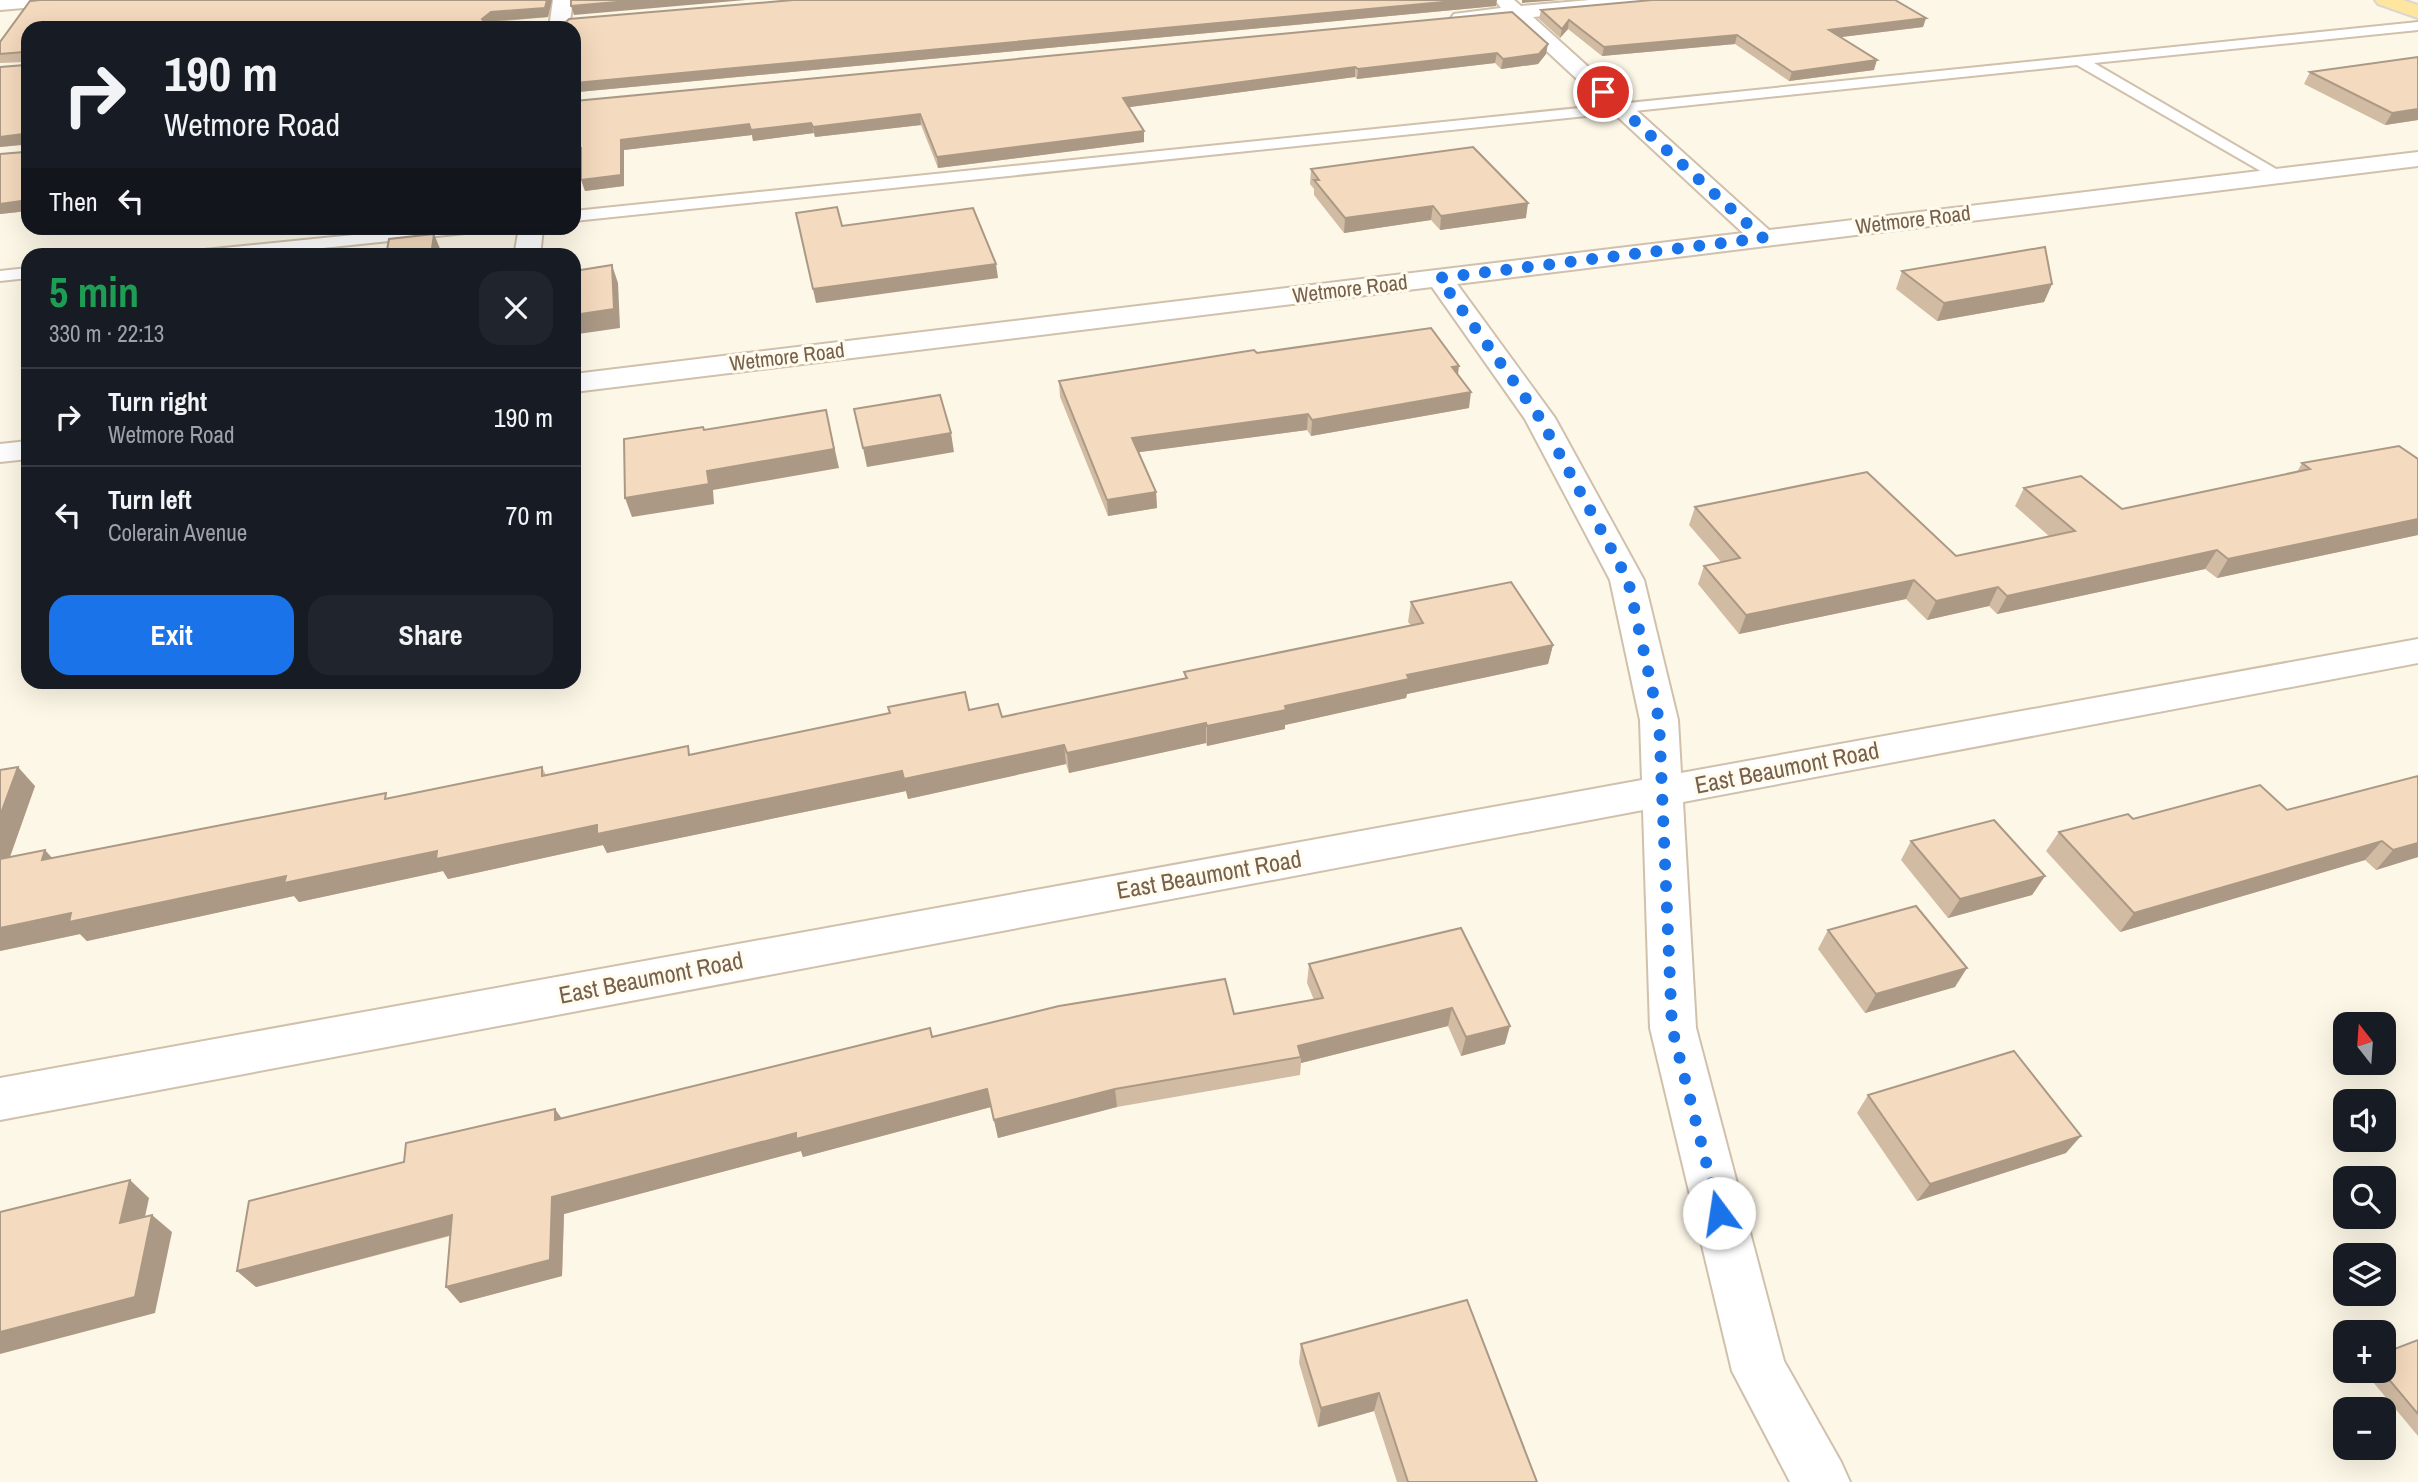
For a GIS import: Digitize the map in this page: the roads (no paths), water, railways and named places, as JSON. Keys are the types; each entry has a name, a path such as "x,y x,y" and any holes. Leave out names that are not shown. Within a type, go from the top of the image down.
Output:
{"main road":[{"path":"2385,0 2414,8"}],"street":[{"path":"0,4 47,0"},
{"path":"560,21 563,0"},
{"path":"1447,19 1509,6 1652,0"},
{"path":"1509,6 1763,238"},
{"name":"Wetmore Road","path":"581,382 2418,159"},
{"path":"1439,278 1540,418 1628,580 1659,720 1672,1028 1759,1371 1821,1482"},
{"path":"0,453 21,451"},
{"name":"East Beaumont Road","path":"0,1099 2418,651"}],"lane":[{"path":"581,215 2418,26"},
{"path":"2080,61 2185,118 2278,176"},
{"path":"271,248 397,235"},
{"path":"0,275 21,274"}]}
